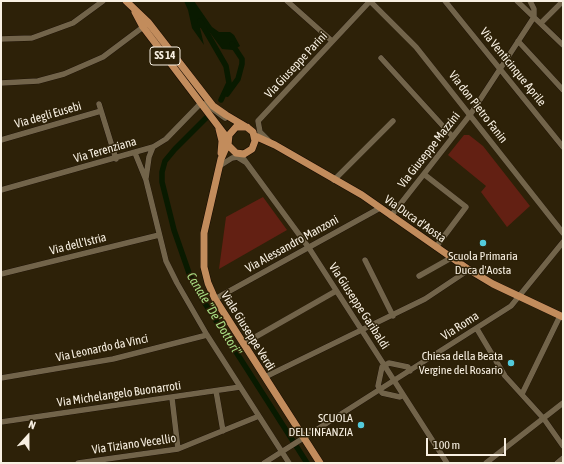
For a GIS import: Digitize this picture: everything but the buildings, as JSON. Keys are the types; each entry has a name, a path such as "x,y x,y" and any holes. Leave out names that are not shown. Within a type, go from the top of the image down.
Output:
{"main road":[{"name":"SS 14","path":"129,3 143,27 200,104"},
{"name":"Via Duca d'Aosta","path":"129,3 148,22 206,97 219,111 274,145 362,195 468,269 518,296 561,316"},
{"path":"200,104 218,124 231,149 238,153"},
{"path":"218,124 222,141 221,162"},
{"path":"221,162 229,155 247,153 252,149 255,142 251,131 240,126 229,134 228,141"},
{"name":"Viale Giuseppe Verdi","path":"228,141 218,173 204,233 204,267 215,299 265,377 301,439 320,463"}],"street":[{"path":"1,39 32,38 73,23 103,1"},
{"path":"287,1 332,41"},
{"name":"Via Giuseppe Parini","path":"251,131 258,121 370,1"},
{"name":"Via don Pietro Fanin","path":"370,1 416,47 563,233"},
{"name":"Via Venticinque Aprile","path":"445,1 563,147"},
{"path":"517,1 563,45"},
{"path":"530,1 534,17"},
{"path":"541,23 563,1"},
{"name":"Via Giuseppe Mazzini","path":"391,216 425,174 452,136 470,115 534,17"},
{"path":"1,83 38,81 64,74 103,57 143,27"},
{"path":"518,41 563,90"},
{"path":"381,58 452,136"},
{"path":"99,104 116,159"},
{"path":"200,104 206,104 221,116 233,120"},
{"name":"Via Terenziana","path":"1,190 116,159 153,147 166,138 200,104"},
{"name":"Via degli Eusebi","path":"1,140 101,110"},
{"path":"258,121 260,132 274,145"},
{"path":"334,180 393,121"},
{"path":"146,180 149,157 153,147"},
{"path":"135,153 146,180 166,261 207,336 289,463"},
{"name":"Via Giuseppe Garibaldi","path":"238,153 248,164 309,248 447,463"},
{"path":"221,162 232,158 242,160 248,164"},
{"path":"425,174 466,207 436,247"},
{"name":"Via Alessandro Manzoni","path":"215,299 380,208"},
{"name":"Via dell'Istria","path":"1,274 159,235"},
{"name":"Via Roma","path":"379,388 394,381 511,306 563,242"},
{"path":"419,276 451,258"},
{"path":"365,260 392,316"},
{"path":"265,377 425,299 468,269"},
{"path":"243,344 336,291"},
{"path":"522,394 561,316"},
{"path":"476,328 505,376 544,419 563,446"},
{"name":"Via Leonardo da Vinci","path":"1,378 113,359 207,336"},
{"path":"403,395 400,397 382,393 379,388 382,367 389,363 408,367 410,371"},
{"name":"Via Michelangelo Buonarroti","path":"1,422 240,387"},
{"path":"264,463 379,388"},
{"path":"216,391 223,431"},
{"path":"172,398 178,449"},
{"path":"486,463 563,403"},
{"name":"Via Tiziano Vecellio","path":"78,463 178,449 259,416"},
{"path":"558,463 563,458"}],"shaded area":[{"path":"184,1 194,1 212,27 219,32 230,32 234,35 240,46 233,50 222,49 205,26 200,28 204,45 192,28 188,10"},
{"path":"464,135 469,135 483,146 530,206 507,227 481,192 486,186 448,155"},
{"path":"263,197 287,230 219,269 226,217"}],"waterway":[{"name":"Canale \"De' Dottori\"","path":"200,21 226,66 229,83 221,100"},
{"name":"Canale \"De' Dottori\"","path":"227,94 238,79 242,64 242,59 232,44"},
{"name":"Canale \"De' Dottori\"","path":"206,118 165,161 162,172 162,182 174,230 189,273 199,294 307,463"}],"place":[{"name":"Scuola Primaria Duca d'Aosta","path":"483,243"},
{"name":"Chiesa della Beata Vergine del Rosario","path":"511,363"},
{"name":"SCUOLA DELL'INFANZIA","path":"361,425"}]}
